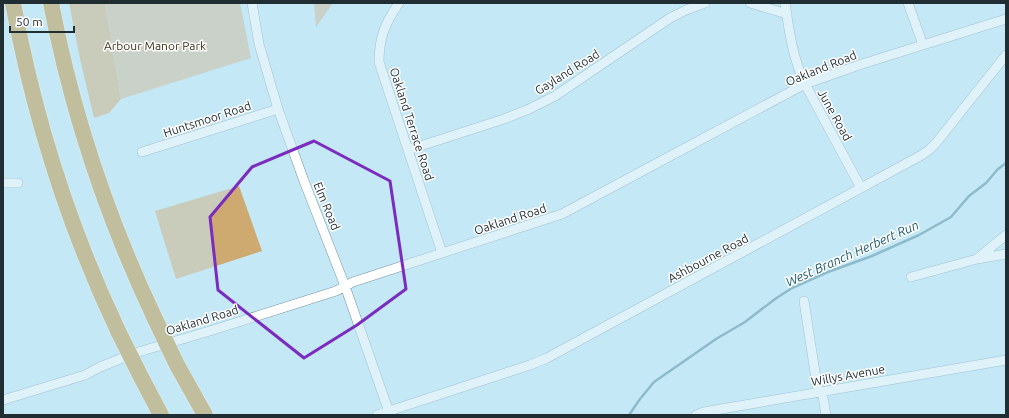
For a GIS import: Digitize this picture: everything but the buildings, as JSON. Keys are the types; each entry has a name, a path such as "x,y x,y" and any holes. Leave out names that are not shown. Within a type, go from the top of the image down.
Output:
{"highway":[{"path":"13,3 33,97 54,170 84,255 140,377 161,415"},
{"path":"51,3 65,68 92,163 121,243 177,365 205,415"}],"street":[{"name":"Elm Road","path":"252,3 259,44 278,109 345,286 389,413"},
{"name":"Oakland Terrace Road","path":"399,3 392,13 381,36 379,50 380,62 442,253"},
{"name":"Gayland Road","path":"408,150 504,119 529,109 555,96 670,18 705,3"},
{"path":"750,3 787,14"},
{"name":"June Road","path":"785,3 794,57 798,71 861,188"},
{"path":"908,3 923,45"},
{"name":"Oakland Road","path":"3,400 85,375 135,352 212,330 336,291 352,282 562,214 805,84 862,64 1006,19"},
{"name":"Ashbourne Road","path":"377,415 389,413 543,360 929,150 1006,55"},
{"name":"Huntsmoor Road","path":"142,152 278,109"},
{"path":"3,183 18,183"},
{"path":"977,259 1006,235"},
{"path":"911,277 977,259 1006,254"},
{"path":"804,301 820,392 826,415"},
{"name":"Willys Avenue","path":"696,415 704,412 1006,360"}],"highlighted area":[{"path":"314,141 390,181 406,289 357,325 304,358 218,290 210,217 252,167"}],"green space":[{"name":"Arbour Manor Park","path":"105,3 240,3 251,58 121,99"},
{"path":"314,3 333,3 316,27"}],"shaded area":[{"path":"69,3 105,3 121,99 109,113 94,118 80,59"},
{"path":"239,186 262,251 176,279 155,211"}],"waterway":[{"name":"West Branch Herbert Run","path":"629,415 654,382 716,339 745,322 775,299 792,288 828,272 872,256 919,235 951,217 969,196 986,183 998,169 1006,163"}]}
